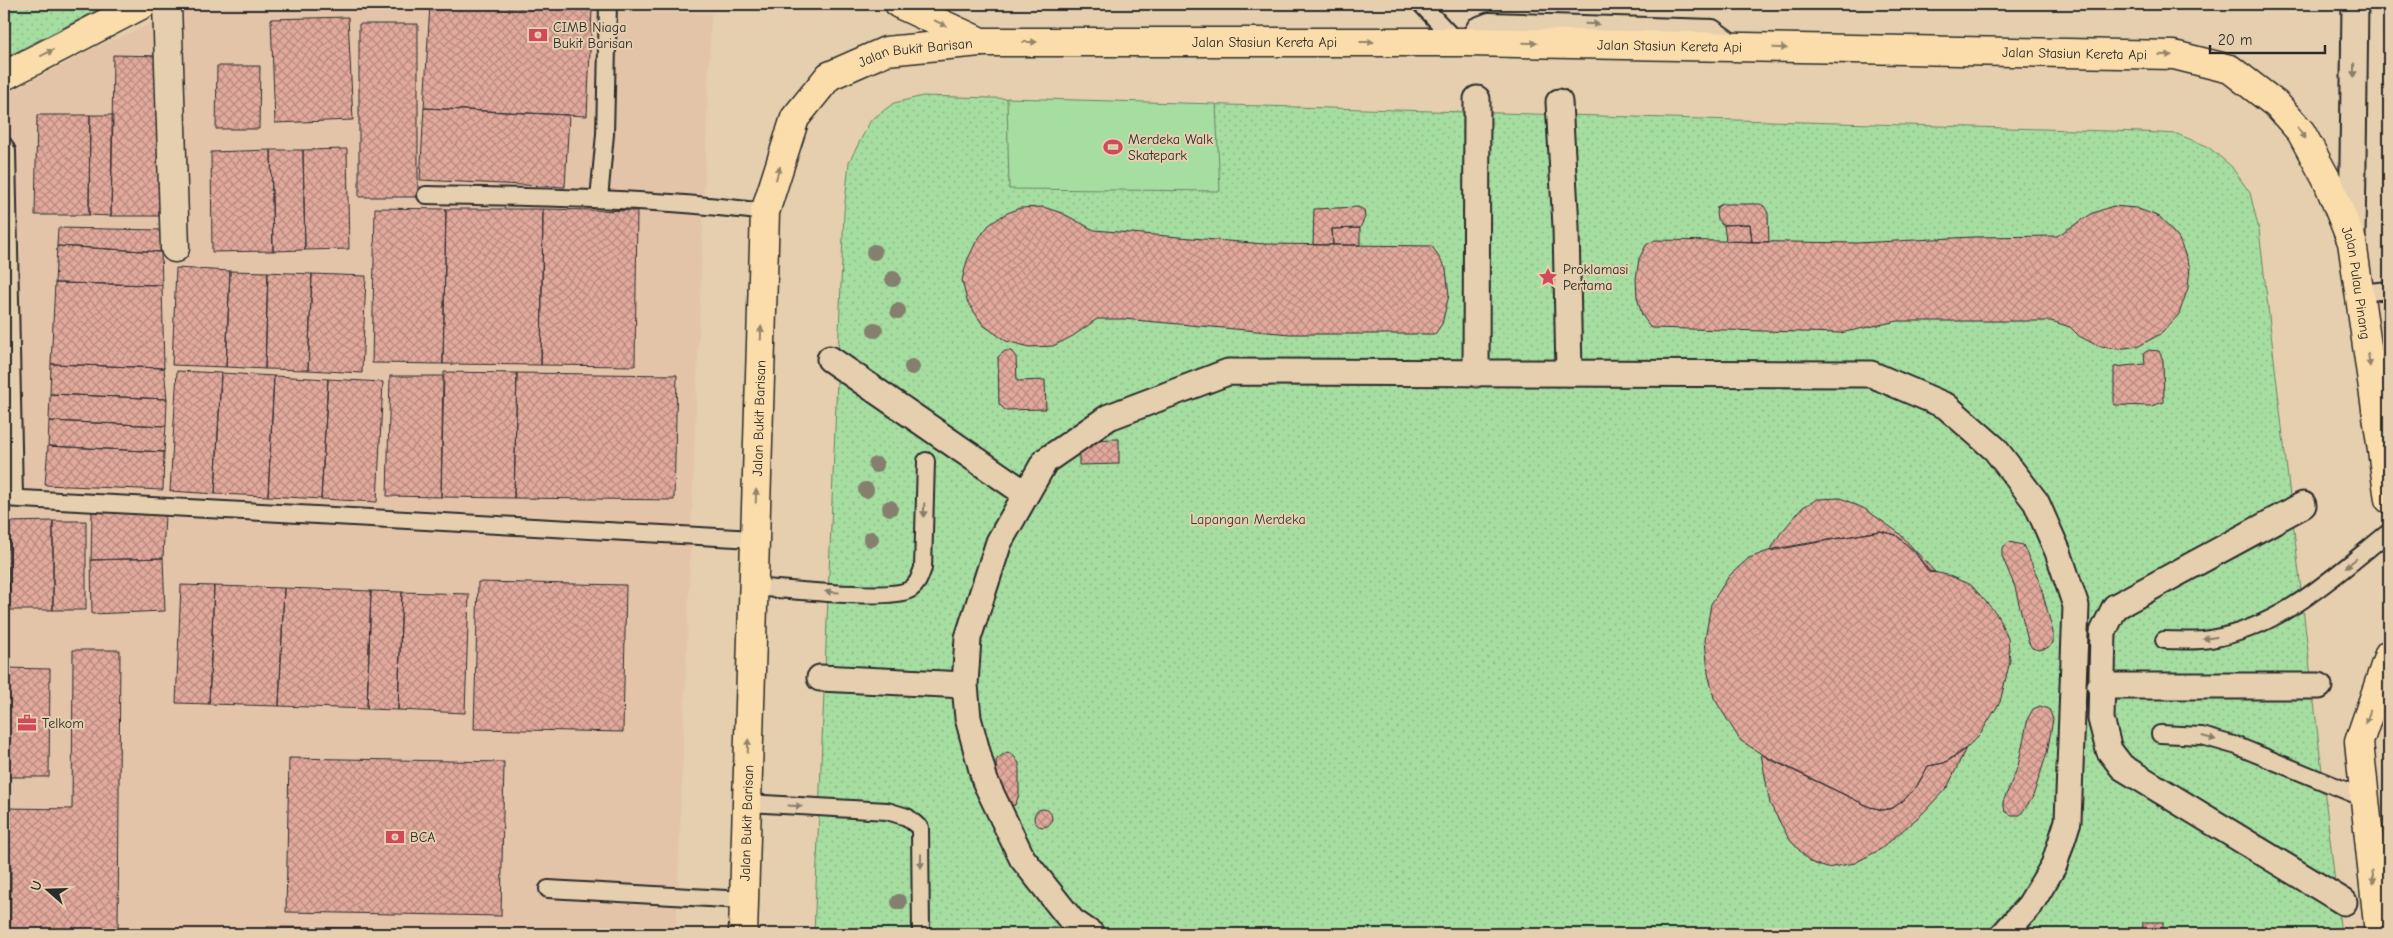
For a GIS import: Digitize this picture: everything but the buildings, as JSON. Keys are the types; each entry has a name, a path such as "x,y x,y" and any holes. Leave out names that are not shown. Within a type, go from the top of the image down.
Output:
{"main road":[{"path":"4,76 143,4"},
{"name":"Jalan Stasiun Kereta Api","path":"899,4 981,42 1462,42 2174,55 2230,69 2277,105 2302,132 2328,182 2352,242"},
{"name":"Jalan Bukit Barisan","path":"743,934 765,212 795,118 829,76 886,51 981,42"},
{"name":"Jalan Pulau Pinang","path":"2352,242 2389,499"},
{"path":"2380,934 2359,742 2389,654"}],"street":[{"path":"167,4 167,64 175,248"},
{"name":"Jalan Pulau Pinang","path":"2352,242 2355,4"},
{"path":"1476,374 1477,99"},
{"path":"1559,102 1566,227 1569,374"},
{"path":"830,359 1026,494"},
{"path":"1074,930 1022,858 985,781 968,718 965,685 968,638 999,542 1045,461 1109,417 1228,372 1871,374 1946,406 1995,449 2036,502 2058,552 2076,606 2068,821 2054,865 2030,904 2006,934"},
{"path":"2303,505 2115,607 2103,632 2100,686 2101,719 2109,750 2122,767 2344,902"},
{"path":"820,678 965,685"},
{"path":"2100,686 2319,686"}],"lane":[{"path":"599,199 604,134 608,4"},
{"path":"1421,4 1462,42"},
{"path":"4,145 8,151 9,497 754,539"},
{"path":"426,195 599,199 722,207 765,212"},
{"path":"2359,293 2389,290"},
{"path":"753,587 874,594 898,593 910,590 918,582 922,568 926,461"},
{"path":"2164,640 2209,640 2278,616 2311,595 2389,532"},
{"path":"2160,734 2202,736 2236,746 2364,798"},
{"path":"746,803 887,811 907,817 920,828 921,934"},
{"path":"548,889 744,900"}],"shaded area":[{"path":"197,4 711,13 676,934 4,934 4,95 94,48"},
{"path":"2389,25 2389,94 2382,32"}],"green space":[{"path":"4,4 109,4 4,58"},
{"name":"Lapangan Merdeka","path":"923,96 2142,132 2177,134 2207,146 2231,166 2250,193 2259,230 2341,934 814,934 844,212 849,162 871,120 894,103"},
{"name":"Merdeka Walk Skatepark","path":"1007,98 1216,104 1220,191 1009,189"}],"place":[{"name":"CIMB Niaga Bukit Barisan","path":"538,35"},
{"name":"Merdeka Walk Skatepark","path":"1113,147"},
{"name":"Proklamasi Pertama","path":"1548,277"},
{"name":"Telkom","path":"27,723"},
{"name":"BCA","path":"395,837"}]}
